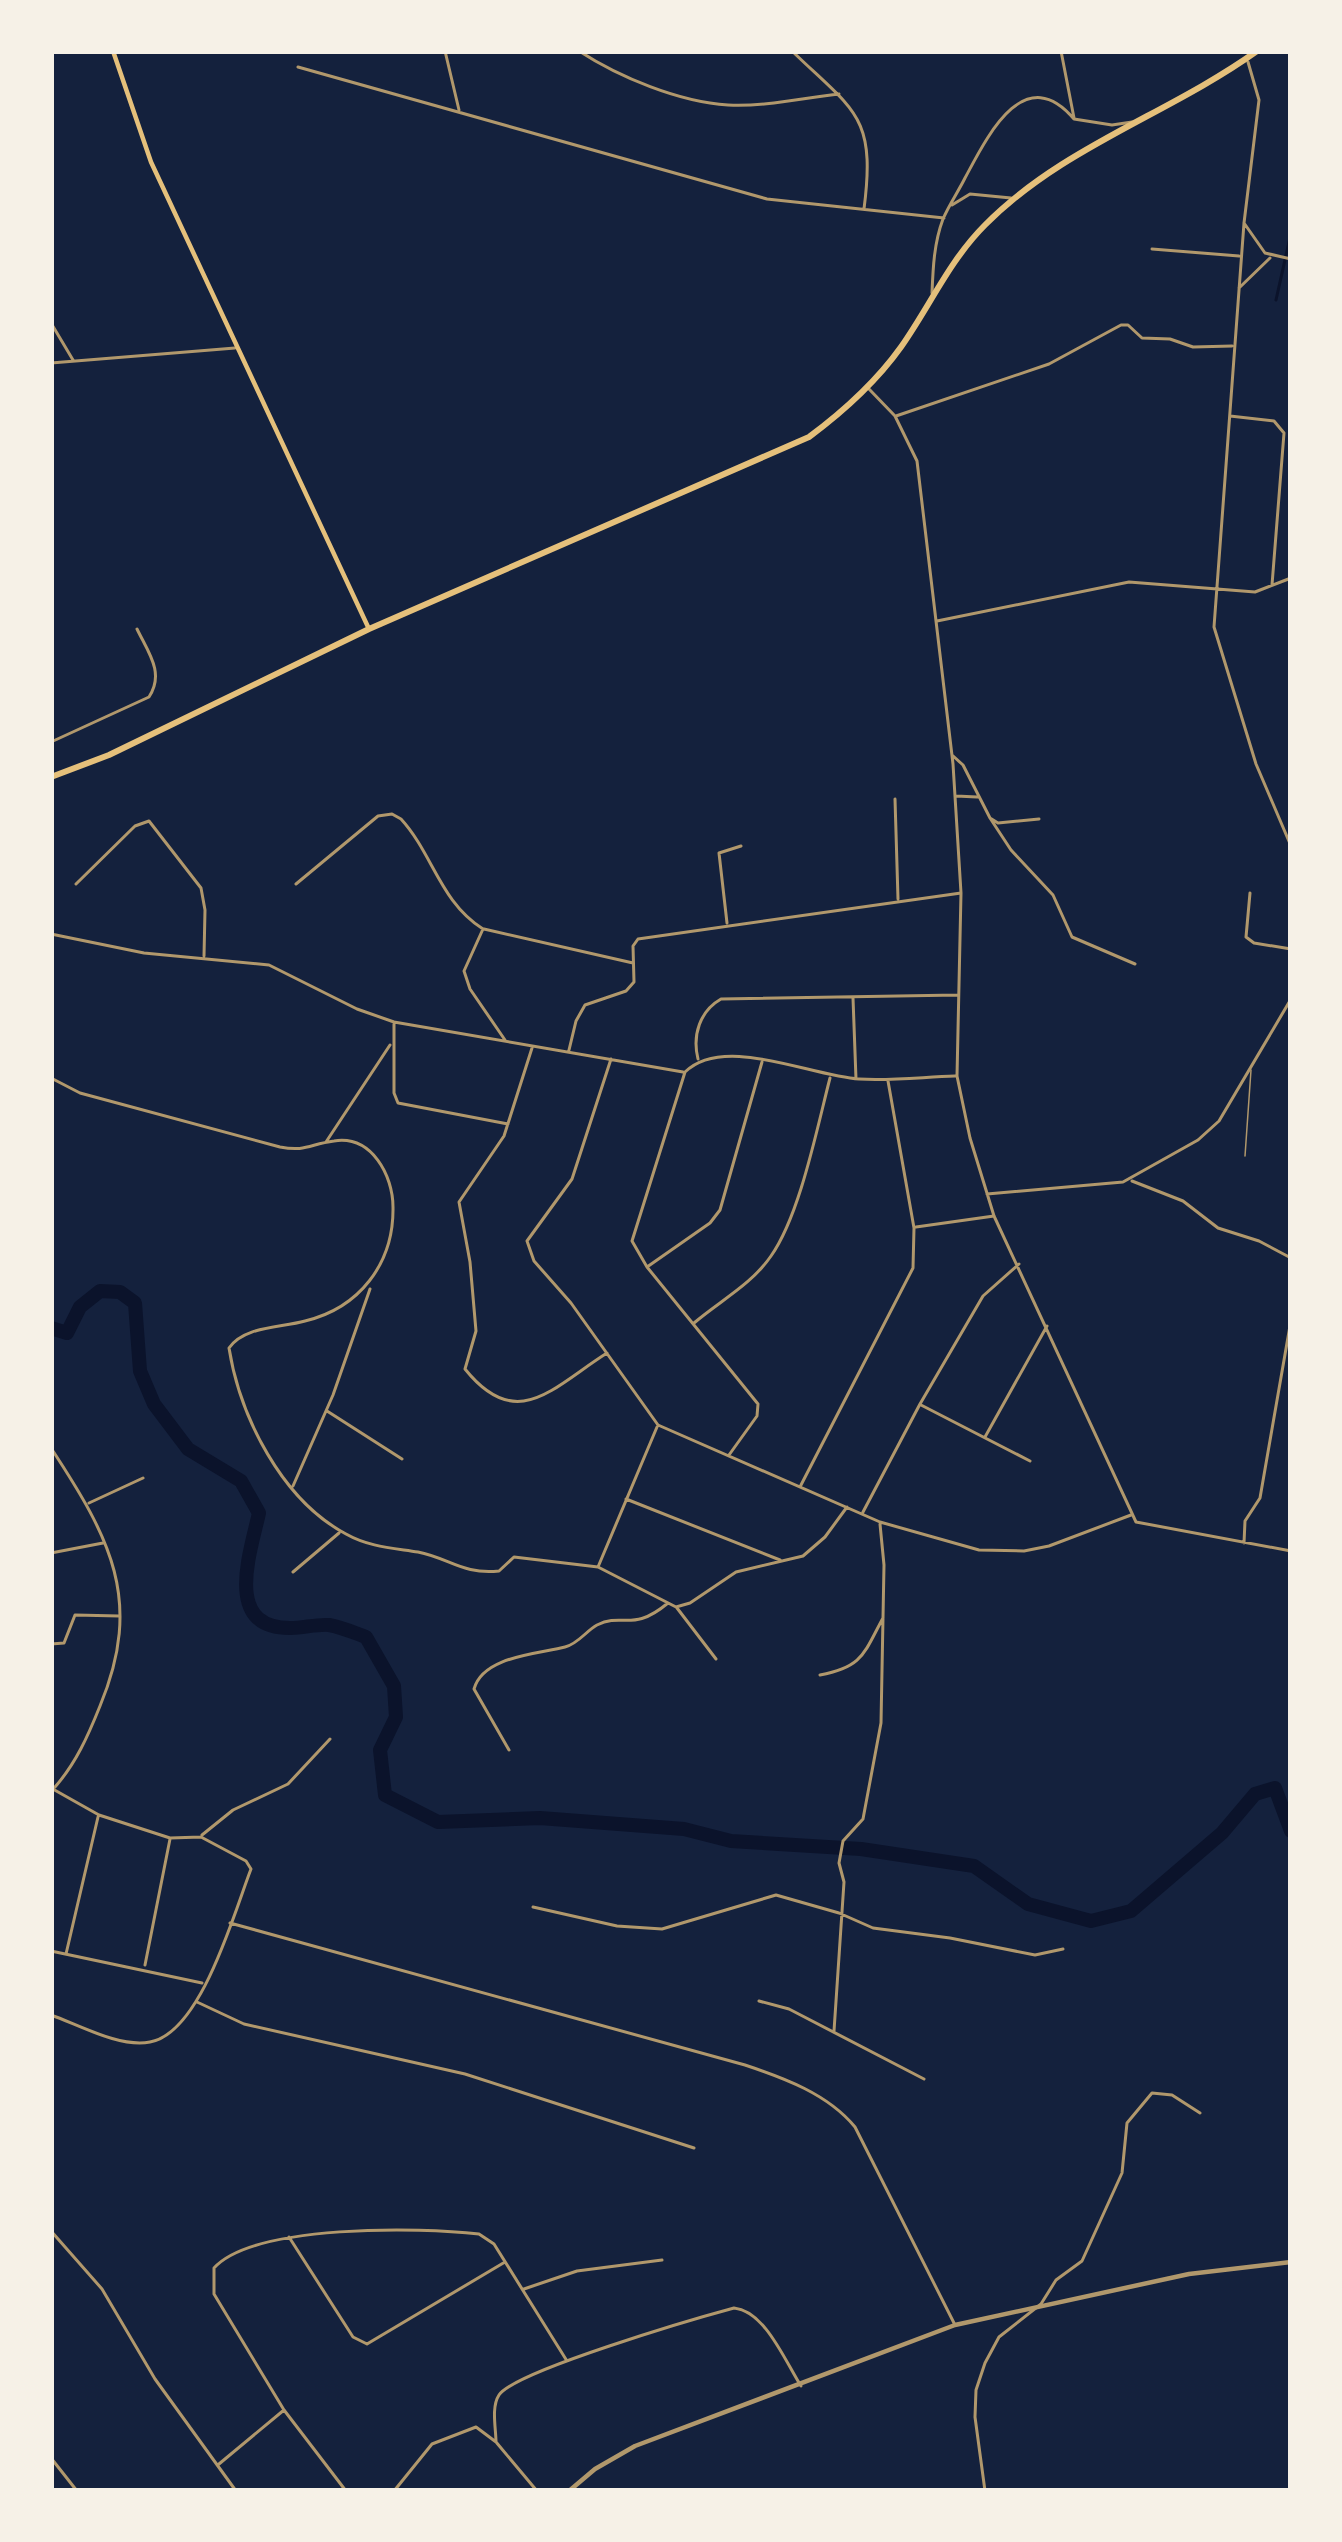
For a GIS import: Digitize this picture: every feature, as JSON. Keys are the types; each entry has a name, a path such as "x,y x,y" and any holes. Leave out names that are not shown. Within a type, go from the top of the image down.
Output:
{"highway":[{"path":"51,777 109,755 369,629 574,537 786,449 832,420 867,388 900,349 967,244 1014,198 1055,168 1257,51"}],"main road":[{"path":"113,51 151,162 369,629"}],"street":[{"path":"445,51 459,112"},
{"path":"579,51 640,81 704,102 749,104 839,94"},
{"path":"792,51 839,94 868,142 864,210"},
{"path":"1061,51 1074,119"},
{"path":"1246,58 1259,100 1241,256 1215,635 1256,764 1291,846"},
{"path":"298,67 767,199 944,218"},
{"path":"932,296 934,258 944,218 993,126 1011,110 1044,96 1060,103 1074,119 1112,125 1133,121"},
{"path":"951,206 970,194 1014,198"},
{"path":"1244,223 1259,248 1271,257 1291,259"},
{"path":"1152,249 1241,256"},
{"path":"1239,288 1271,257"},
{"path":"51,323 74,361"},
{"path":"895,416 1049,364 1126,324 1142,338 1170,339 1193,347 1234,346"},
{"path":"51,363 236,347"},
{"path":"867,388 895,416 916,461 955,796 961,893 957,1076 994,1216 1048,1325 1131,1515 1150,1527 1291,1551"},
{"path":"1228,416 1274,421 1283,433 1272,588"},
{"path":"935,622 1129,582 1255,592 1291,578"},
{"path":"51,742 149,697 156,668 137,629"},
{"path":"951,753 963,765 1010,850 1053,895 1072,937 1135,964"},
{"path":"955,796 978,797"},
{"path":"896,799 898,901"},
{"path":"296,884 378,816 392,814 407,824 452,904 482,929 633,963"},
{"path":"990,818 998,823 1040,819"},
{"path":"76,884 135,826 149,820 201,888 206,916 204,958"},
{"path":"728,925 719,853 741,846"},
{"path":"1250,892 1246,937 1254,943 1291,949"},
{"path":"568,1052 585,1005 626,991 634,982 633,944 638,939 961,893"},
{"path":"482,929 464,971 470,989 506,1042"},
{"path":"51,934 144,953 268,965 394,1022 685,1072"},
{"path":"699,1060 697,1030 708,1008 721,999 958,995"},
{"path":"852,997 856,1079"},
{"path":"987,1194 1129,1180 1212,1129 1291,998"},
{"path":"394,1022 398,1103 508,1124"},
{"path":"325,1144 393,1042"},
{"path":"532,1046 496,1154 459,1202 476,1331 466,1369 504,1402 524,1403 607,1353"},
{"path":"729,1455 757,1416 758,1404 647,1267 636,1251 633,1230 685,1072 699,1060 723,1056 856,1079 957,1076"},
{"path":"610,1059 572,1179 527,1241 533,1261 571,1303 658,1425 880,1522 943,1543 1009,1552 1049,1546 1131,1515"},
{"path":"647,1267 710,1223 720,1210 762,1060"},
{"path":"693,1324 739,1292 775,1250 802,1179 830,1075"},
{"path":"51,1078 80,1093 280,1147 311,1150 348,1142 364,1149 389,1175 392,1227 326,1410 292,1488"},
{"path":"800,1487 907,1286 916,1250 888,1079"},
{"path":"1129,1180 1183,1201 1218,1228 1291,1258"},
{"path":"914,1228 994,1216"},
{"path":"862,1514 983,1296 1019,1264"},
{"path":"371,1284 323,1315 244,1334 229,1348 246,1413 292,1488 340,1532 390,1550 418,1552 466,1571 499,1571 514,1557 598,1567 676,1607 716,1659"},
{"path":"1244,1543 1245,1521 1260,1498 1291,1321"},
{"path":"985,1437 1048,1325"},
{"path":"920,1404 1030,1461"},
{"path":"326,1410 402,1459"},
{"path":"598,1567 658,1425"},
{"path":"51,1448 88,1504 105,1543 116,1572 122,1617 108,1687 80,1753 52,1788 98,1815 170,1838 200,1837 246,1861 251,1869 205,1983 179,2024 152,2042 127,2041 51,2015"},
{"path":"88,1504 142,1478"},
{"path":"626,1498 785,1562"},
{"path":"676,1607 736,1572 785,1562 815,1547 848,1508"},
{"path":"834,2031 844,1882 839,1863 843,1841 863,1819 878,1743 884,1617 880,1522"},
{"path":"293,1571 340,1532"},
{"path":"51,1553 105,1543"},
{"path":"509,1750 474,1689 480,1676 502,1663 573,1644 599,1624 644,1621 669,1602"},
{"path":"51,1644 64,1643 75,1615 122,1617"},
{"path":"820,1675 842,1670 862,1658 884,1617"},
{"path":"200,1837 233,1810 289,1784 330,1738"},
{"path":"66,1954 98,1815"},
{"path":"144,1968 170,1838"},
{"path":"533,1907 646,1930 678,1927 776,1895 873,1928 1035,1955 1064,1949"},
{"path":"230,1923 745,2065 812,2093 855,2127 956,2325"},
{"path":"51,1951 205,1983"},
{"path":"759,2000 789,2009 924,2079"},
{"path":"196,2002 244,2024 465,2074 694,2148"},
{"path":"985,2491 976,2390 995,2342 1042,2304 1056,2280 1082,2261 1122,2173 1127,2123 1144,2101 1152,2093 1164,2092 1200,2113"},
{"path":"51,2231 102,2289 155,2379 236,2491"},
{"path":"346,2491 284,2410 212,2284 214,2268 233,2252 289,2235 479,2234 490,2240 567,2361"},
{"path":"289,2235 353,2337 367,2344 505,2262"},
{"path":"522,2289 577,2271 662,2260"},
{"path":"569,2491 595,2468 635,2446 956,2325 1189,2274 1291,2262"},
{"path":"496,2442 496,2402 502,2392 567,2361 739,2308 756,2317 801,2386"},
{"path":"217,2465 284,2410"},
{"path":"394,2491 424,2452 440,2440 476,2427 496,2442 537,2491"},
{"path":"51,2458 77,2491"}],"lane":[{"path":"1245,1156 1251,1068"}],"waterway":[{"path":"1276,300 1291,233"},
{"path":"51,1328 67,1333 80,1307 100,1291 120,1292 135,1303 140,1371 154,1404 188,1449 241,1481 259,1513 246,1586 256,1616 270,1625 329,1625 366,1637 394,1686 396,1717 380,1750 385,1795 438,1822 540,1818 684,1829 731,1841 861,1849 974,1866 1028,1904 1091,1921 1131,1911 1222,1833 1255,1794 1275,1788 1291,1831"}]}
